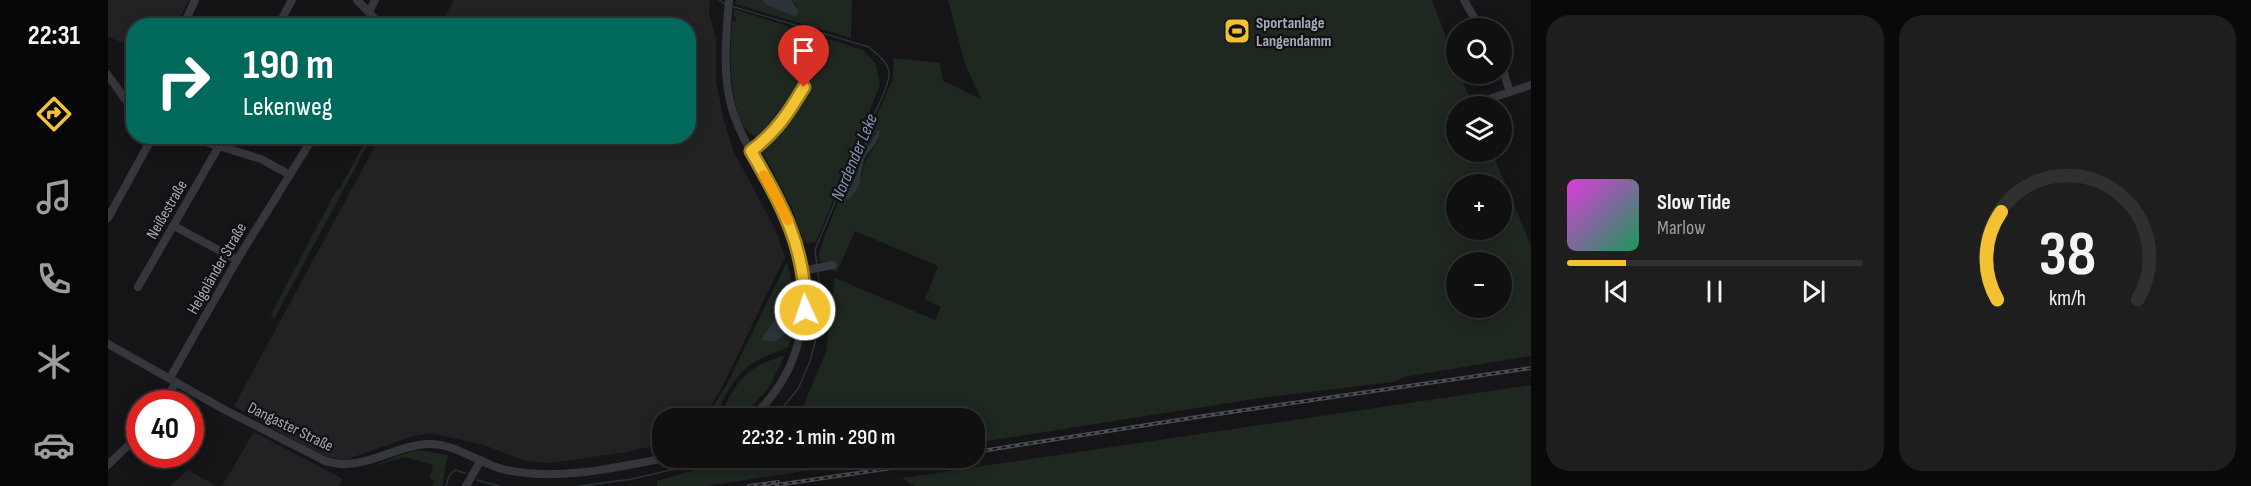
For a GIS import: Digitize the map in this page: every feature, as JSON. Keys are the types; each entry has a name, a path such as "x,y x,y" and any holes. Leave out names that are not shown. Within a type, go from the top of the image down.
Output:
{"street":[{"path":"187,18 195,0"},
{"path":"282,18 292,0"},
{"path":"357,0 373,18"},
{"path":"369,12 375,0"},
{"path":"729,0 726,55 728,88 736,122 788,220 805,290 805,310 800,342 791,366 771,398 761,408"},
{"path":"1464,0 1474,18"},
{"path":"108,75 126,101"},
{"path":"1507,84 1510,92"},
{"path":"1498,96 1531,85"},
{"path":"751,151 780,125 804,87"},
{"path":"108,218 149,144"},
{"name":"Neißestraße","path":"138,287 174,226 214,144"},
{"path":"220,144 261,159 290,175"},
{"name":"Helgoländer Straße","path":"169,390 237,260 310,144"},
{"path":"174,226 237,260"},
{"path":"802,271 833,265"},
{"name":"Dangaster Straße","path":"108,344 325,461 343,464 356,463 407,447 428,444 450,448 503,469 554,475 573,474 652,460"},
{"path":"108,465 126,448"},
{"path":"466,485 481,460"}],"shaded area":[{"path":"108,0 189,0 180,18 126,18 126,45 108,36"},
{"path":"454,0 710,0 709,13 716,39 716,80 723,117 733,150 775,229 785,257 710,408 652,408 652,446 550,463 525,461 484,445 430,433 411,437 345,460 321,456 234,406 376,144 696,144 696,18 444,18"},
{"path":"736,0 762,0 765,4 795,17 797,6 791,0 852,0 851,38 735,4"},
{"path":"948,0 1432,0 1446,37 1446,84 1464,84 1469,96 1446,96 1446,162 1496,162 1501,174 1446,174 1446,240 1512,240 1512,200 1531,246 1531,356 1404,377 1393,382 1254,399 985,441 985,408 802,408 826,352 835,278 935,320 941,307 925,299 938,266 855,231 837,272 824,265 819,258 827,229 892,81 894,58 940,63 943,81 981,99 965,64","holes":["880,132 878,141 863,164 862,176 844,201 857,174 862,157 876,133"]},
{"path":"734,9 863,50 876,64 880,85 816,242 804,243 792,208 754,136 745,128 739,116 732,84 731,66 732,22 736,21 736,17 732,15 734,15"},
{"path":"364,144 368,144 274,319 271,314 336,191 340,188"},
{"path":"787,262 794,294 795,315 788,347 749,366 735,381 719,408 712,408 726,386"},
{"path":"785,355 768,389 750,408 724,408 743,378 750,371"},
{"path":"1531,385 1531,486 915,486 902,478 970,468 985,468 985,466"},
{"path":"254,432 343,479 339,486 222,486"},
{"path":"419,450 448,455 442,486 432,486 434,480 430,478 433,465 405,457 371,467 400,455"},
{"path":"702,468 822,468 707,486 657,486 657,481"},
{"path":"188,470 216,486 170,486"}],"water":[{"path":"762,0 791,0 799,11 795,17 765,4"},
{"path":"878,130 880,131 878,139 863,162 858,186 851,197 843,202 860,163 851,162 856,150 862,157"},
{"path":"794,297 788,331 775,342 761,340 789,298"}],"waterway":[{"name":"Nordender Leke","path":"719,0 726,5"},
{"name":"Nordender Leke","path":"731,6 869,47 884,61 889,73 888,81 853,156"},
{"name":"Nordender Leke","path":"817,265 815,250 852,161"},
{"name":"Nordender Leke","path":"782,408 798,389 810,361 818,331 823,303 818,273"},
{"name":"Nordender Leke","path":"580,486 632,479 679,468"},
{"name":"Nordender Leke","path":"446,486 449,476 455,470 465,473"},
{"name":"Nordender Leke","path":"477,480 499,486"}],"railway":[{"path":"985,450 1531,368"},
{"path":"770,486 892,468"},
{"path":"749,486 778,482"}],"slow traffic":[{"path":"764,175 788,220"}],"place":[{"name":"Sportanlage Langendamm","path":"1237,31"}],"route":[{"path":"804,87 780,125 751,151 781,205 794,237 805,290 805,310"}]}
